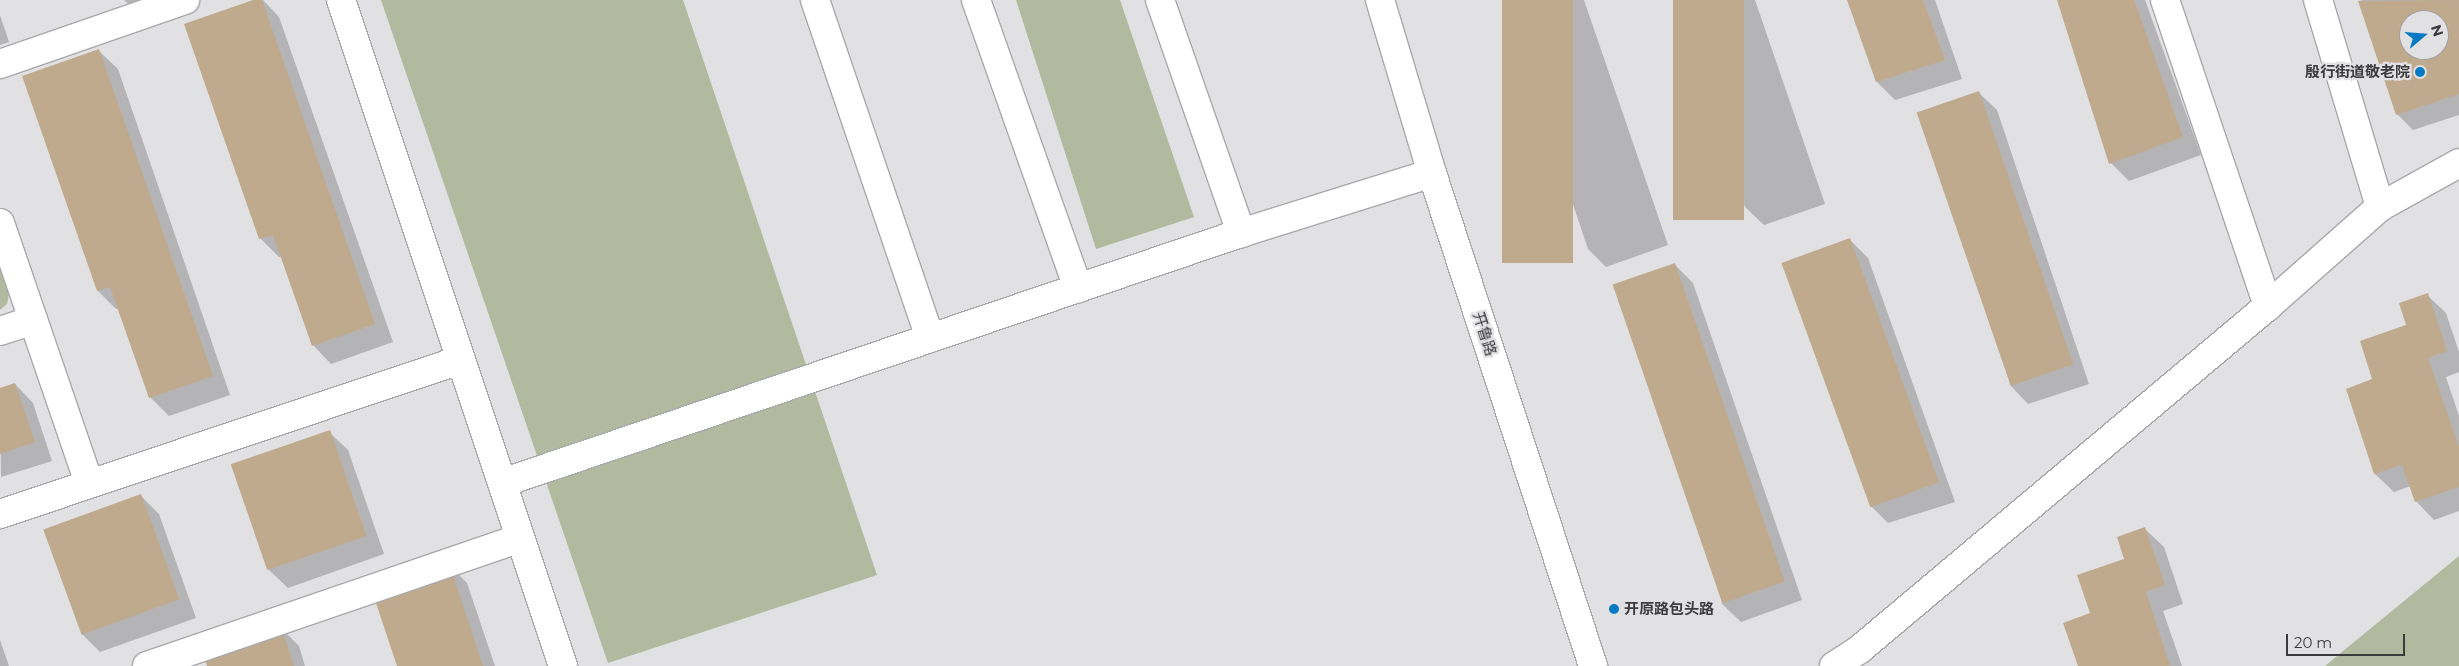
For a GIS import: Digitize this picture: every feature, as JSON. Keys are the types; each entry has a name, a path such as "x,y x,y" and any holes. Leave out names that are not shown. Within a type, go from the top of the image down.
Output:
{"street":[{"path":"0,64 185,0"},
{"path":"341,0 562,666"},
{"path":"814,0 930,338"},
{"path":"976,0 1078,288"},
{"path":"1160,0 1241,233"},
{"name":"开鲁路","path":"1380,0 1432,173 1593,666"},
{"path":"2165,0 2268,306"},
{"path":"2318,0 2380,207"},
{"path":"1834,666 1860,649 2268,306 2380,207 2459,163"},
{"path":"502,483 1241,233 1432,173"},
{"path":"0,223 89,483"},
{"path":"0,331 33,320"},
{"path":"0,514 461,360"},
{"path":"151,665 520,538"}],"green space":[{"path":"381,0 683,0 877,575 608,663"},
{"path":"1016,0 1120,0 1194,217 1096,249"},
{"path":"0,254 11,284 7,304 0,310"},
{"path":"2459,556 2459,666 2325,666 2337,656"}],"building":[{"path":"253,0 262,0 375,324 312,346 273,235 259,239 184,24"},
{"path":"1502,0 1573,0 1573,263 1502,263"},
{"path":"1673,0 1744,0 1744,220 1673,220"},
{"path":"1847,0 1923,0 1945,60 1876,82"},
{"path":"2057,0 2134,0 2183,137 2109,164"},
{"name":"殷行街道敬老院","path":"2459,0 2459,94 2396,115 2358,1"},
{"path":"99,49 213,376 149,398 110,287 97,291 22,76"},
{"path":"1979,91 2073,364 2011,386 1917,112"},
{"path":"1850,238 1939,482 1870,507 1781,263"},
{"path":"1675,263 1785,582 1722,603 1613,284"},
{"path":"2428,293 2447,351 2428,358 2459,447 2459,487 2415,502 2402,465 2374,474 2346,389 2372,379 2360,341 2406,325 2399,303"},
{"path":"15,383 35,442 0,454 0,388"},
{"path":"330,430 366,536 267,570 231,464"},
{"path":"141,494 179,599 82,635 43,530"},
{"path":"2145,527 2165,585 2146,592 2170,666 2078,666 2063,623 2090,613 2077,575 2124,559 2117,537"},
{"path":"449,563 483,666 397,666 371,588"},
{"path":"281,626 294,666 207,666 203,652"}],"place":[{"name":"殷行街道敬老院","path":"2420,72"},
{"name":"开原路包头路","path":"1614,609"}]}
